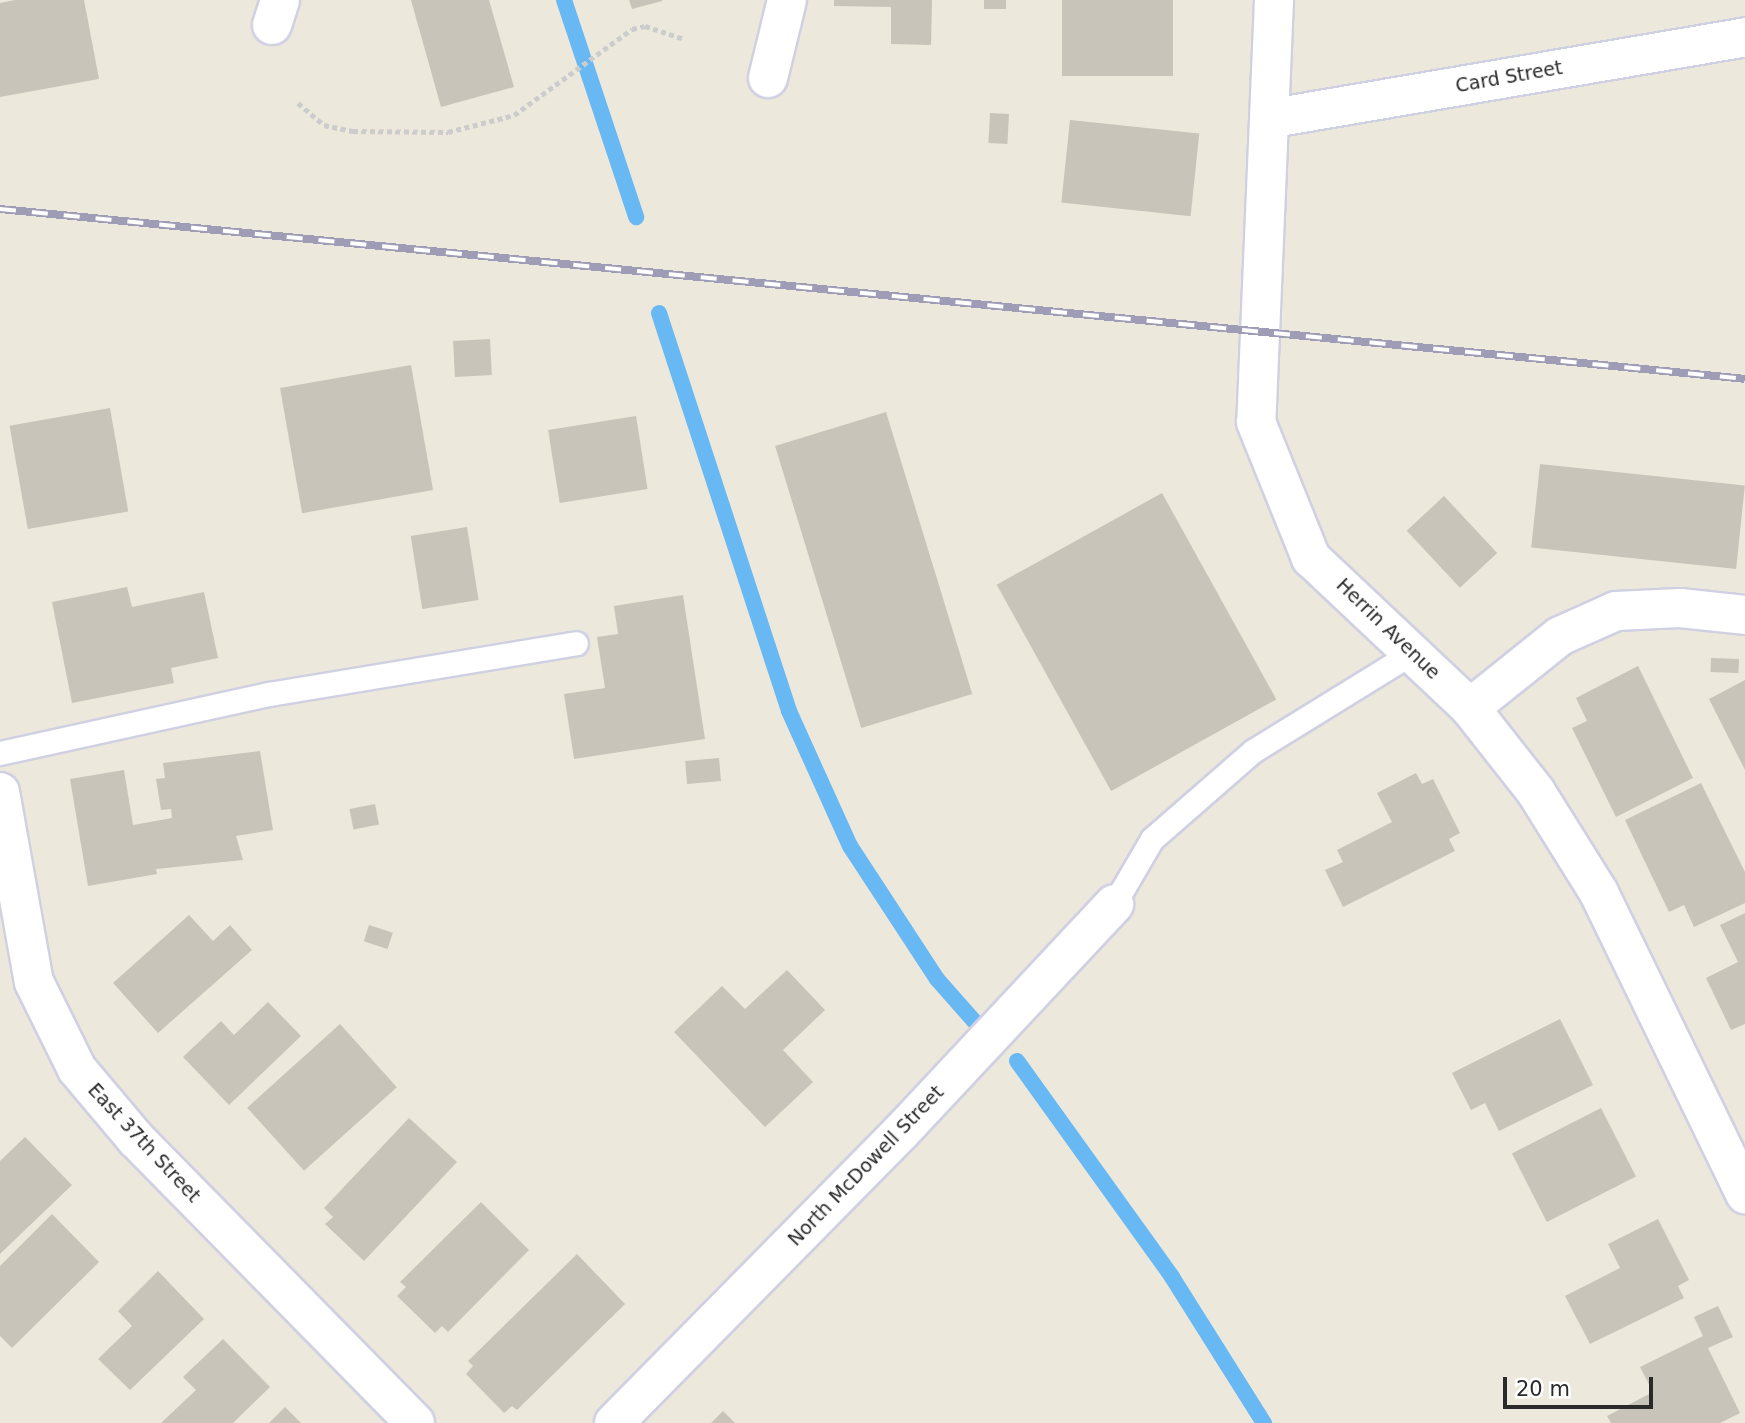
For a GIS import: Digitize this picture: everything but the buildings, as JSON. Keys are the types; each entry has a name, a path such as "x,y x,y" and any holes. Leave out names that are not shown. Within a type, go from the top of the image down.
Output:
{"street":[{"path":"768,78 787,0"},
{"name":"Herrin Avenue","path":"1275,0 1273,118 1261,294 1256,422 1311,558 1470,708 1536,792 1599,893 1745,1194"},
{"name":"Card Street","path":"1273,118 1745,37"},
{"path":"1470,708 1560,636 1616,611 1680,608 1745,615"},
{"name":"East 37th Street","path":"0,792 13,938 46,1013 98,1095 415,1423"},
{"name":"North McDowell Street","path":"614,1423 901,1132 1114,904"}],"lane":[{"path":"0,753 269,694 576,643"},
{"path":"1114,904 1152,839 1254,751 1413,652"}],"path":[{"path":"298,103 324,125 401,135 482,126 514,115 556,87 632,29 645,26 684,39"}],"waterway":[{"path":"564,0 636,217"},
{"path":"659,313 789,711 850,846 937,979 974,1021"},
{"path":"1017,1061 1172,1277 1264,1423"}],"railway":[{"path":"0,209 1745,379"}]}
